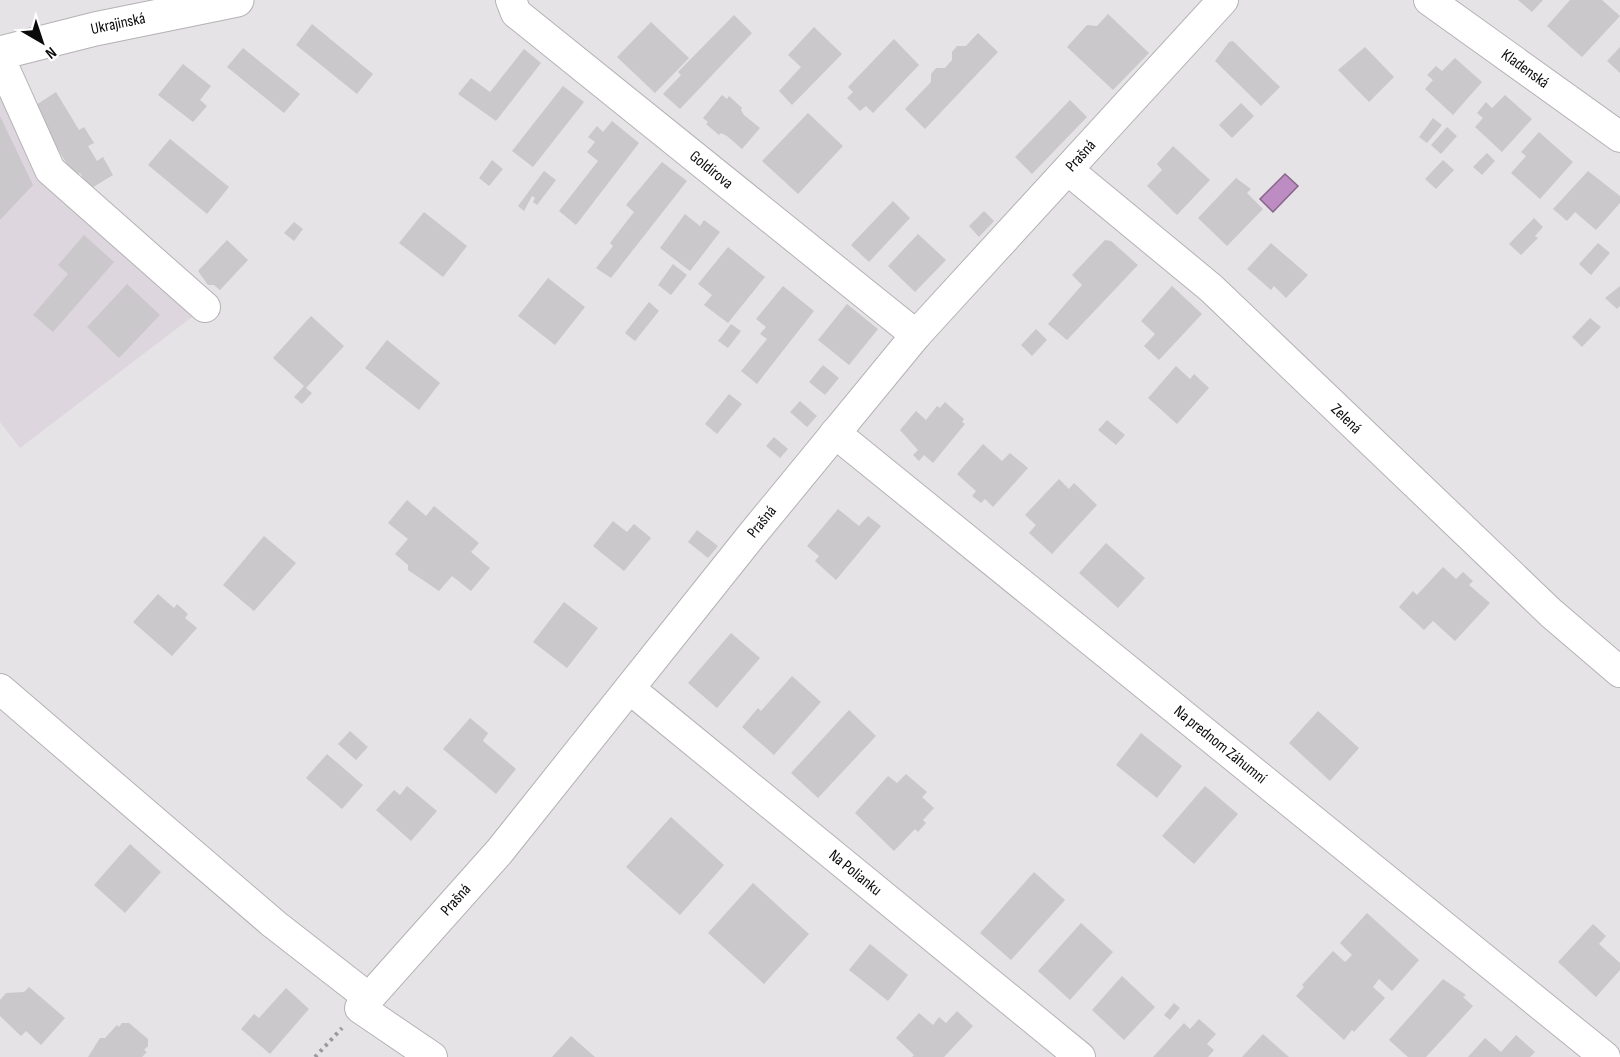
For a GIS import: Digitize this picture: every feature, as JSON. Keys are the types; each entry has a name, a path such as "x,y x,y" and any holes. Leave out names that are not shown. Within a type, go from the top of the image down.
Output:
{"main road":[{"name":"Ukrajinská","path":"0,53 95,29 237,0"}],"street":[{"name":"Goldírova","path":"511,0 516,13 916,334"},
{"name":"Prašná","path":"365,1003 499,852 916,334 1223,0"},
{"name":"Kladenská","path":"1429,0 1620,138"},
{"path":"0,58 50,170 205,308"},
{"name":"Zelená","path":"1068,170 1211,288 1492,557 1620,672"},
{"name":"Na prednom Záhumní","path":"835,433 1605,1057"},
{"path":"0,689 326,967 365,1003 432,1057"},
{"name":"Na Polianku","path":"630,689 1080,1057"}],"path":[{"path":"315,1057 365,1003"}],"shaded area":[{"path":"0,59 50,170 205,307 20,448 0,422"},
{"path":"1285,174 1298,186 1273,212 1260,199"}],"building":[{"path":"1518,0 1543,0 1532,12"},
{"path":"1570,0 1602,0 1620,16 1582,57 1547,26"},
{"path":"1108,14 1149,53 1113,90 1067,47 1087,25 1097,26"},
{"path":"734,15 752,33 680,109 663,94 681,75 678,72"},
{"path":"651,22 689,58 655,93 617,57"},
{"path":"312,24 373,74 357,94 296,45"},
{"path":"814,27 842,54 792,105 779,91 801,67 788,55"},
{"path":"978,33 998,52 925,129 905,109 931,82 931,74 936,68 945,68 952,60 952,52 957,46 966,46"},
{"path":"894,39 919,65 873,113 866,106 860,111 847,98 853,92 848,87"},
{"path":"1233,41 1280,87 1261,106 1215,61 1229,42"},
{"path":"1365,47 1394,77 1369,102 1338,70"},
{"path":"1620,47 1620,73 1607,61"},
{"path":"243,48 300,94 284,113 227,67"},
{"path":"524,49 541,63 496,121 458,94 471,78 490,92"},
{"path":"1455,58 1482,82 1453,115 1425,89 1433,80 1427,75 1436,66 1442,71"},
{"path":"183,64 211,86 200,100 207,106 193,122 158,95"},
{"path":"563,86 584,102 533,167 512,151"},
{"path":"56,92 79,130 84,127 94,143 88,146 97,161 103,157 113,175 90,189 80,173 74,176 33,107"},
{"path":"722,95 727,99 729,96 742,108 744,115 760,128 742,149 727,136 721,133 719,135 706,124 708,122 703,118"},
{"path":"1505,95 1532,119 1502,152 1475,127 1483,118 1477,113 1486,102 1492,108"},
{"path":"1070,100 1087,117 1032,174 1015,157"},
{"path":"1241,103 1254,116 1232,138 1219,125"},
{"path":"808,113 843,146 798,194 762,161"},
{"path":"0,116 33,185 0,220"},
{"path":"1433,118 1442,125 1427,143 1419,137"},
{"path":"612,121 639,143 576,225 559,211 598,161 587,152 595,142 588,137 597,126 603,132"},
{"path":"1447,127 1457,136 1441,154 1431,145"},
{"path":"1539,132 1573,162 1540,199 1511,173 1526,156 1521,152"},
{"path":"170,139 229,187 207,214 148,165"},
{"path":"1173,146 1210,180 1177,215 1147,186 1162,170 1157,164"},
{"path":"1487,153 1495,161 1482,175 1473,167"},
{"path":"492,160 503,169 489,186 479,178"},
{"path":"1443,160 1454,170 1436,189 1425,179"},
{"path":"662,162 687,181 611,278 596,268 613,246 610,243 634,212 626,205"},
{"path":"544,171 556,180 537,205 533,202 535,198 532,196 524,211 518,206"},
{"path":"1588,171 1620,196 1620,203 1596,230 1575,212 1567,221 1553,209"},
{"path":"1236,178 1251,189 1247,193 1263,209 1227,246 1198,218"},
{"path":"893,201 910,218 869,262 851,245"},
{"path":"984,211 994,221 979,237 969,226"},
{"path":"424,212 467,246 443,277 399,243"},
{"path":"685,214 700,226 704,220 720,232 690,271 660,248"},
{"path":"1534,218 1543,227 1535,236 1538,238 1521,255 1509,244"},
{"path":"294,222 303,229 294,241 284,233"},
{"path":"918,234 946,260 915,292 888,266"},
{"path":"84,235 114,262 53,332 33,315 68,274 58,265"},
{"path":"227,240 248,260 220,290 214,285 208,285 198,271"},
{"path":"1105,240 1111,241 1138,265 1067,340 1048,324 1082,285 1072,275"},
{"path":"1271,243 1308,275 1286,298 1274,286 1271,290 1247,269"},
{"path":"1598,243 1610,253 1591,275 1579,264"},
{"path":"728,247 765,277 728,323 704,305 712,295 698,284"},
{"path":"673,264 687,275 671,295 658,285"},
{"path":"548,278 585,307 555,345 518,316"},
{"path":"127,284 160,315 119,358 87,327"},
{"path":"783,286 814,311 757,384 741,371 767,339 760,334 766,327 756,319"},
{"path":"1172,286 1202,314 1159,360 1144,346 1155,334 1141,321"},
{"path":"1620,286 1620,306 1617,309 1605,298"},
{"path":"649,302 659,311 635,341 625,333"},
{"path":"847,304 878,329 849,365 818,340"},
{"path":"311,316 344,346 306,388 312,393 302,404 294,397 304,386 273,358"},
{"path":"1590,318 1601,327 1582,347 1572,337"},
{"path":"731,324 741,331 728,348 718,341"},
{"path":"1036,329 1047,340 1032,356 1021,345"},
{"path":"387,340 440,383 419,410 365,368"},
{"path":"823,365 839,378 825,395 809,382"},
{"path":"1176,366 1190,379 1194,374 1209,388 1177,424 1148,398"},
{"path":"729,394 742,404 717,434 705,424"},
{"path":"800,401 817,416 807,427 790,412"},
{"path":"945,402 964,419 962,422 965,424 933,463 924,455 919,461 913,455 918,450 900,430 916,411 926,420 937,406 940,408"},
{"path":"1107,420 1125,435 1116,445 1098,430"},
{"path":"774,437 788,449 780,458 766,446"},
{"path":"983,444 1002,461 1010,453 1028,468 993,507 985,499 981,503 972,496 976,491 957,474"},
{"path":"1059,479 1069,489 1074,483 1097,505 1052,554 1029,533 1036,525 1025,515"},
{"path":"407,500 426,516 434,506 479,543 471,552 490,568 471,591 452,576 439,591 408,570 408,565 395,554 408,539 388,523"},
{"path":"838,509 859,526 868,516 881,526 836,580 815,561 819,556 807,546"},
{"path":"613,521 627,532 634,524 651,538 624,571 593,546"},
{"path":"697,530 718,546 708,558 688,542"},
{"path":"264,536 296,563 254,611 223,585"},
{"path":"1106,543 1145,578 1118,608 1079,573"},
{"path":"1443,567 1456,579 1463,572 1473,581 1469,585 1490,603 1455,641 1433,621 1424,630 1399,607 1413,591 1417,595"},
{"path":"158,594 174,608 177,604 188,614 185,618 197,628 172,656 133,622"},
{"path":"564,602 598,628 567,668 533,642"},
{"path":"731,633 760,658 717,708 688,683"},
{"path":"792,676 821,702 774,755 742,727 758,708 761,711"},
{"path":"849,710 876,736 818,798 791,773"},
{"path":"1318,711 1359,748 1330,781 1289,743"},
{"path":"470,718 488,733 483,741 516,769 496,794 443,749"},
{"path":"350,731 368,747 356,760 338,744"},
{"path":"1141,733 1182,766 1157,798 1116,765"},
{"path":"327,754 363,785 342,809 306,778"},
{"path":"906,774 927,792 922,797 934,808 923,820 926,823 918,832 915,829 894,851 855,813 888,776 897,783"},
{"path":"407,786 437,811 411,841 376,810 394,790 400,795"},
{"path":"1205,786 1238,814 1194,864 1162,836"},
{"path":"671,817 724,865 680,915 626,867"},
{"path":"130,844 161,872 125,913 94,885"},
{"path":"1034,872 1065,900 1011,960 980,933"},
{"path":"753,883 809,934 764,984 708,933"},
{"path":"1367,913 1419,960 1392,991 1379,979 1373,987 1385,998 1344,1040 1296,996 1304,987 1302,985 1333,951 1345,962 1352,955 1340,943"},
{"path":"1081,923 1113,952 1070,1000 1038,971"},
{"path":"1593,924 1606,936 1599,944 1620,963 1620,970 1596,997 1558,962"},
{"path":"870,944 908,975 888,1001 849,970"},
{"path":"1122,976 1155,1007 1124,1040 1092,1010"},
{"path":"1443,979 1466,995 1463,997 1473,1006 1426,1057 1408,1057 1389,1040"},
{"path":"29,987 65,1018 41,1045 26,1031 21,1036 0,1016 0,1000 6,993 24,992"},
{"path":"286,988 309,1009 270,1054 241,1029 254,1014 259,1018"},
{"path":"1174,1003 1180,1008 1170,1020 1164,1015"},
{"path":"957,1011 973,1026 944,1057 912,1057 914,1055 896,1038 919,1013 933,1025 939,1017 946,1023"},
{"path":"1199,1019 1216,1034 1207,1044 1214,1050 1208,1057 1153,1057 1184,1023 1190,1029"},
{"path":"122,1023 129,1023 148,1039 148,1046 144,1050 147,1052 142,1057 88,1057 100,1038 105,1038 117,1025 119,1027"},
{"path":"1263,1034 1289,1057 1242,1057"},
{"path":"1516,1035 1535,1052 1530,1057 1468,1057 1485,1038 1501,1052"},
{"path":"571,1036 595,1057 552,1057"}]}
